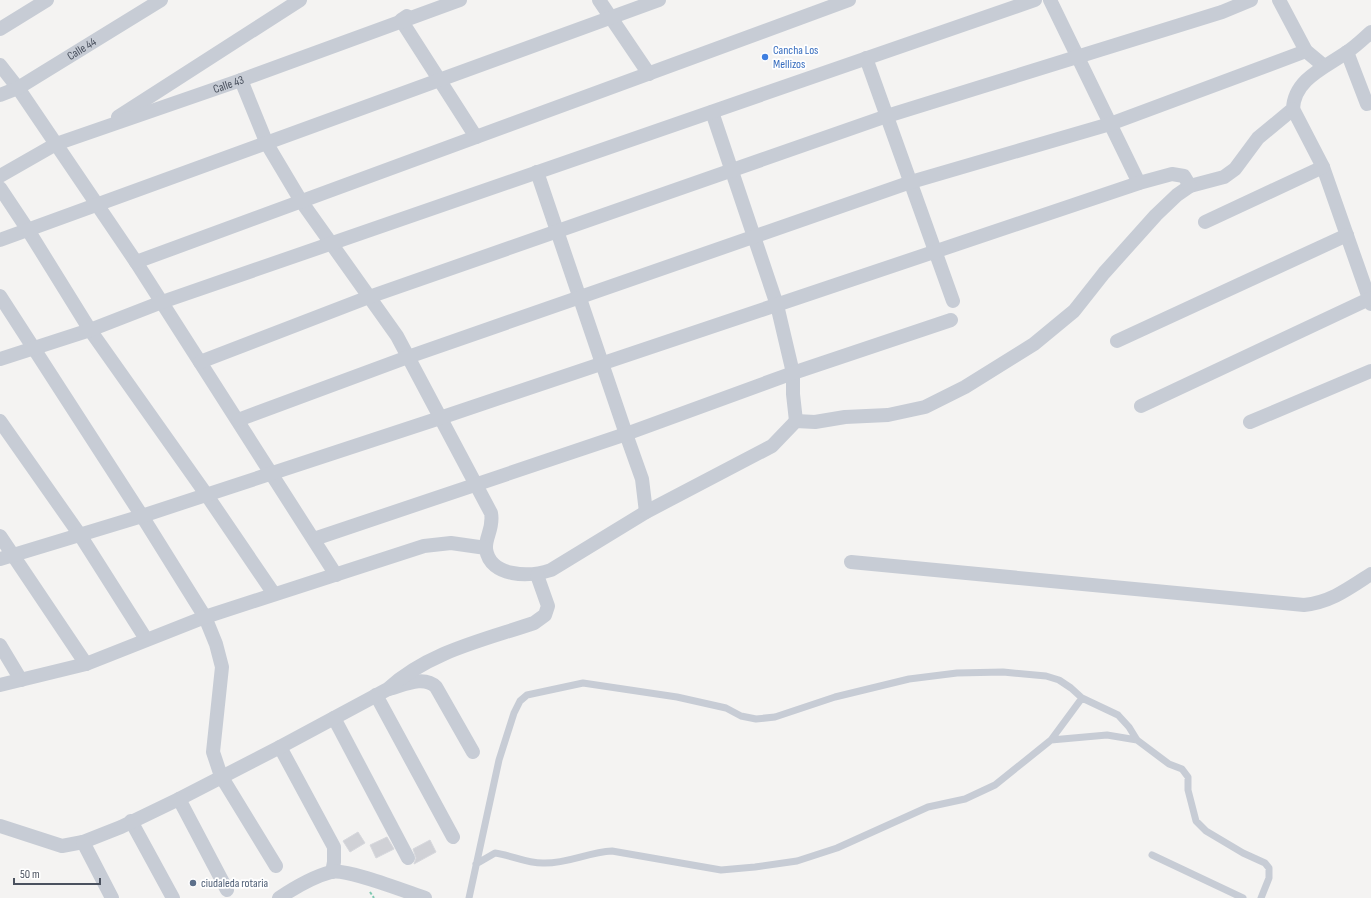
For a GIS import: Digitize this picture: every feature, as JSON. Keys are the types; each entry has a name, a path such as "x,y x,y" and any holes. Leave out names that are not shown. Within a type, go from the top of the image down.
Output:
{"street":[{"path":"0,29 47,0"},
{"name":"Calle 44","path":"0,95 18,88 161,0"},
{"path":"99,129 300,0"},
{"path":"431,0 401,20 476,137"},
{"name":"Calle 43","path":"0,176 56,144 242,80 401,20 460,0"},
{"path":"599,0 649,74"},
{"path":"0,240 659,0"},
{"path":"136,262 649,74 814,6 849,0"},
{"path":"0,359 35,349 66,337 90,330 162,302 1035,0"},
{"path":"1050,0 1139,183"},
{"path":"200,362 369,297 887,116 1222,12 1251,0"},
{"path":"1279,0 1306,51 1324,66"},
{"path":"1141,406 1370,300 1324,167 1293,109 1293,99 1301,87 1324,66 1347,52 1371,32"},
{"path":"238,420 408,357 911,182 1110,124 1306,51"},
{"path":"1347,52 1367,104"},
{"path":"866,58 953,301"},
{"path":"0,65 18,88 136,262 336,574"},
{"path":"242,80 267,144 301,201 396,336 476,484 491,513 493,523 486,548 490,559 497,567 515,574 538,575 551,570 646,512 772,446 796,421 815,422 845,417 888,415 926,407 965,387 1055,328 1074,311 1104,273 1156,215 1177,195 1190,186 1224,177 1235,169 1258,138 1293,109"},
{"path":"712,112 777,305 793,373 793,394 796,421"},
{"path":"1205,222 1324,167"},
{"path":"537,172 642,480 646,512"},
{"path":"7,558 142,516 440,418 1139,183 1172,174 1184,176 1190,186"},
{"path":"0,188 90,330 206,494 274,594"},
{"path":"1117,341 1347,235"},
{"path":"0,296 142,516 205,617 216,644 222,667 213,752 221,776 276,866"},
{"path":"314,539 626,434 793,373 951,320"},
{"path":"1250,422 1371,371"},
{"path":"0,421 80,535 146,639"},
{"path":"0,536 7,558 86,664"},
{"path":"0,685 86,664 146,639 205,617 424,546 451,543 486,548"},
{"path":"851,562 1304,605 1320,603 1330,599 1371,574"},
{"path":"0,826 62,846 82,842 121,827 280,747 382,692 401,676 416,667 448,652 534,623 545,615 548,606 538,575"},
{"path":"0,645 20,680"},
{"path":"382,692 425,680 431,682 436,687 473,752"},
{"path":"382,692 453,837"},
{"path":"334,718 408,858"},
{"path":"280,747 334,847 333,867"},
{"path":"179,799 227,890"},
{"path":"131,821 173,898"},
{"path":"82,842 112,898"},
{"path":"279,898 297,886 333,867 425,898"}],"lane":[{"path":"469,898 499,760 514,713 520,701 527,695 583,684 605,685 726,708 741,716 756,719 775,718 835,697 909,678 957,673 1003,672 1053,678 1071,688 1082,698 1118,715 1129,727 1137,740 1168,764 1182,770 1188,777 1188,790 1196,821 1206,831 1243,853 1265,863 1269,868 1269,878 1261,898"},
{"path":"476,864 495,853 526,862 542,864 564,862 601,852 612,852 721,870 797,861 837,848 928,807 965,799 995,785 1052,740 1082,698"},
{"path":"1052,740 1107,735 1137,740"},
{"path":"1152,855 1243,898"}],"building":[{"path":"358,832 365,843 350,852 343,841"},
{"path":"387,837 394,849 376,858 370,845"},
{"path":"430,840 436,852 414,864 416,858 413,849"}],"place":[{"name":"Cancha Los Mellizos","path":"765,57"},
{"name":"ciudaleda rotaria","path":"193,883"}]}
